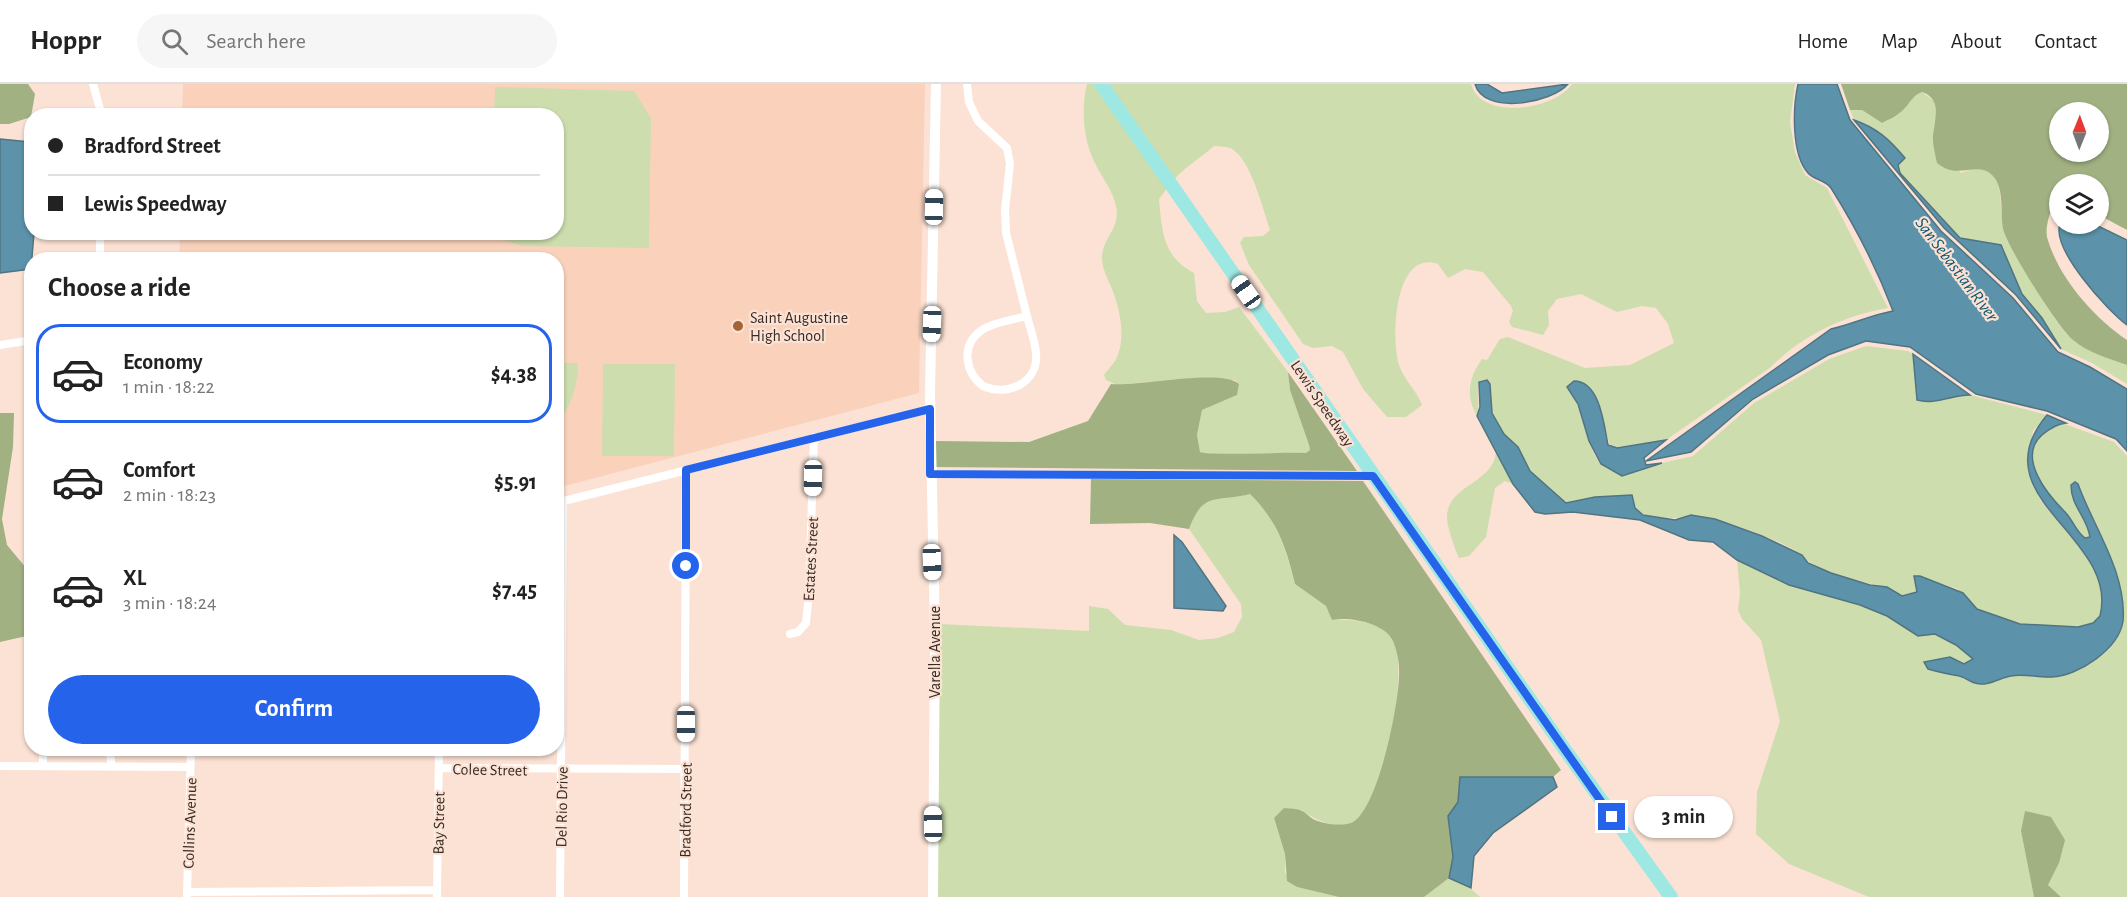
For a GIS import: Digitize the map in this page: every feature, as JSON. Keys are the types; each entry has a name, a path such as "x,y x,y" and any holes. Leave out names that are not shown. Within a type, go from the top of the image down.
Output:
{"main road":[{"name":"Lewis Speedway","path":"1101,84 1373,476 1671,897"}],"street":[{"path":"93,84 100,108"},
{"name":"Varella Avenue","path":"933,897 935,633 930,409 936,84"},
{"path":"967,84 969,102 978,121 1006,148 1010,164 1005,210 1006,232 1027,316 1036,354 1029,378 1007,391 983,386 968,367 967,358 971,342 982,330 1027,316"},
{"path":"0,345 24,341"},
{"path":"564,501 930,409"},
{"name":"Estates Street","path":"790,634 798,632 806,623 812,553 814,437"},
{"name":"Bradford Street","path":"684,897 686,470"},
{"path":"930,474 1373,476"},
{"path":"43,756 43,766"},
{"path":"110,756 112,767"},
{"name":"Collins Avenue","path":"187,894 191,756"},
{"name":"Bay Street","path":"437,893 439,756"},
{"name":"Del Rio Drive","path":"560,897 562,756"},
{"path":"2,766 190,767"},
{"name":"Colee Street","path":"439,768 685,769"},
{"path":"187,894 437,893"}],"shaded area":[{"name":"Saint Augustine High School","path":"183,84 925,84 919,393 564,486 564,252 179,252 180,240 564,240 564,108 182,108"}],"green space":[{"path":"0,84 28,84 35,94 33,108 24,108 24,119 0,124"},
{"path":"1087,84 1096,84 1168,187 1159,199 1163,233 1176,259 1194,273 1197,301 1206,313 1225,312 1239,307 1288,372 1290,390 1309,445 1310,450 1306,453 1218,454 1200,452 1197,435 1202,410 1237,395 1239,384 1235,380 1179,379 1117,385 1106,380 1104,375 1115,361 1121,344 1118,306 1104,270 1102,258 1117,214 1112,194 1087,143 1084,113"},
{"path":"1107,84 1471,84 1478,96 1489,103 1519,108 1550,100 1563,93 1572,84 1795,84 1790,122 1795,152 1805,175 1827,188 1888,308 1856,316 1810,337 1666,440 1611,448 1594,394 1590,390 1574,397 1596,458 1603,466 1622,476 1693,456 1754,403 1829,359 1866,346 1908,351 1913,354 1916,391 1947,398 1970,395 2047,415 2033,431 2027,468 2041,501 2085,554 2098,577 2103,596 2100,616 2093,623 2078,627 2020,624 1977,609 1958,589 1940,583 1914,580 1917,592 1902,596 1877,585 1833,574 1774,540 1717,520 1657,517 1637,511 1634,503 1595,497 1566,503 1530,471 1518,447 1504,434 1492,413 1491,384 1481,380 1478,388 1477,416 1470,394 1474,373 1482,359 1487,360 1500,339 1508,337 1585,368 1630,365 1674,343 1668,324 1656,308 1642,306 1617,312 1581,294 1557,299 1548,311 1549,325 1543,335 1512,327 1509,322 1513,311 1511,306 1483,272 1465,269 1448,278 1438,264 1423,263 1412,270 1404,283 1399,300 1395,337 1399,365 1422,405 1406,417 1387,417 1363,389 1343,352 1332,346 1313,348 1303,344 1249,265 1240,243 1244,237 1263,236 1270,230 1251,174 1239,155 1230,148 1214,146 1174,180"},
{"path":"1841,84 2127,84 2127,230 2109,220 2109,174 2049,174 2047,237 2059,267 2078,295 2102,320 2127,340 2127,365 2098,355 2079,345 2056,320 2008,242 2004,232 1999,187 1992,175 1980,169 1952,170 1937,163 1933,138 1936,108 1932,98 1922,92 1914,97 1899,114 1882,123 1862,110 1850,110"},
{"path":"495,87 634,91 651,118 649,248 522,246 503,240 564,240 564,108 494,108"},
{"path":"1922,92 1934,101 1937,120 1934,129 1961,173 1973,169 1988,171 1998,184 2003,222 2007,234 2054,318 2079,345 2098,355 2127,365 2127,384 2092,363 2061,349 2042,318 2022,294 2001,245 1960,238 1900,173 1898,164 1904,158 1898,151 1876,131 1854,120 1850,110 1862,110 1882,123"},
{"path":"564,363 578,363 577,379 564,413"},
{"path":"603,364 675,364 674,456 602,456"},
{"path":"1288,372 1357,471 934,467 935,441 1029,442 1088,421 1111,384 1198,378 1230,380 1239,384 1237,395 1202,410 1197,435 1200,452 1218,454 1306,453 1310,450 1309,445 1290,390"},
{"path":"0,413 14,413 13,447 2,519 7,545 24,565 24,637 0,642"},
{"path":"2062,423 2114,442 2127,456 2127,897 2061,897 2048,885 2059,863 2021,831 2034,897 1869,897 1789,864 1756,834 1757,792 1780,721 1761,640 1742,619 1738,610 1740,593 1737,560 1789,585 1860,605 1886,616 1918,636 1935,634 1956,645 1973,659 1964,664 1950,657 1925,662 1928,669 1985,684 2011,675 2090,664 2118,635 2119,580 2078,484 2072,485 2072,493 2088,529 2090,537 2085,538 2044,488 2034,468 2033,448 2038,438"},
{"path":"1496,452 1502,459 1513,484 1505,481 1495,488 1486,537 1469,556 1459,558 1448,526 1449,506 1454,498 1487,471 1493,463"},
{"path":"1091,479 1363,481 1561,770 1553,777 1461,777 1458,802 1448,816 1453,858 1449,878 1424,897 1339,897 1297,887 1287,881 1285,854 1274,818 1284,808 1300,810 1322,822 1349,824 1363,812 1371,796 1380,774 1392,726 1399,682 1399,665 1393,641 1389,635 1375,625 1356,620 1332,620 1326,606 1295,584 1280,536 1268,515 1250,494 1206,503 1194,517 1189,529 1150,523 1090,524"},
{"path":"1250,494 1274,525 1288,558 1295,584 1326,606 1334,619 1366,623 1382,628 1393,639 1397,655 1396,706 1391,736 1375,791 1364,811 1353,822 1340,825 1319,820 1302,810 1274,819 1285,854 1285,873 1297,887 1339,897 937,897 938,624 1089,631 1089,606 1108,609 1125,625 1171,630 1199,640 1218,638 1234,632 1242,617 1241,604 1189,529 1194,517 1206,503"},
{"path":"2025,811 2051,817 2065,840 2059,863 2048,885 2061,897 2034,897 2021,831"},
{"path":"1449,878 1467,885 1480,897 1424,897"}],"water":[{"path":"1475,84 1487,84 1502,93 1568,84 1548,97 1534,101 1504,103 1491,100 1481,94"},
{"name":"San Sebastian River","path":"1798,84 1837,84 1850,120 1941,231 2013,298 2058,352 2090,367 2127,389 2127,451 2116,439 2047,411 1976,394 1910,347 1866,341 1828,355 1753,399 1691,452 1646,461 1831,329 1893,311 1865,248 1831,188 1808,173 1802,165 1795,130"},
{"path":"1854,120 1876,131 1899,151 1905,158 1898,165 1900,173 1960,238 2001,245 2022,294 2042,318 2061,349 2016,295 1944,228"},
{"path":"0,139 24,141 24,240 33,240 32,252 24,252 24,270 0,273"},
{"path":"2109,231 2127,240 2127,325 2083,278 2072,263 2059,235 2109,234"},
{"path":"1913,354 1970,395 1937,401 1917,400"},
{"path":"1487,380 1490,384 1492,413 1504,434 1518,447 1530,471 1566,503 1595,497 1632,495 1635,508 1643,515 1675,520 1691,515 1715,519 1762,536 1802,555 1808,563 1831,573 1870,585 1887,587 1902,596 1917,592 1914,576 1920,576 1963,593 1977,609 2020,624 2078,627 2093,623 2100,616 2101,588 2090,563 2074,539 2038,494 2029,470 2030,444 2047,415 2066,423 2047,431 2035,444 2032,454 2034,465 2044,487 2085,538 2090,537 2086,523 2076,506 2072,493 2071,485 2075,482 2078,484 2108,550 2120,585 2123,621 2120,631 2106,651 2096,659 2074,672 2062,675 2047,677 2016,675 1980,684 1928,669 1924,662 1950,657 1964,664 1973,659 1956,645 1935,634 1918,636 1887,616 1860,605 1789,585 1737,560 1713,542 1689,540 1640,520 1573,512 1545,514 1535,512 1513,484 1477,416 1480,407 1479,382"},
{"path":"1574,381 1590,388 1595,396 1608,445 1617,448 1666,440 1644,458 1646,465 1662,463 1622,476 1601,464 1589,441 1578,404 1567,387"},
{"path":"1174,535 1182,542 1226,606 1223,611 1174,608"},
{"path":"1460,777 1553,777 1557,787 1493,833 1474,856 1471,888 1449,878 1453,857 1448,816 1458,802"}],"place":[{"name":"Saint Augustine High School","path":"738,326"}],"route":[{"path":"686,566 686,470 930,409 930,474 1373,476 1612,817"}]}
